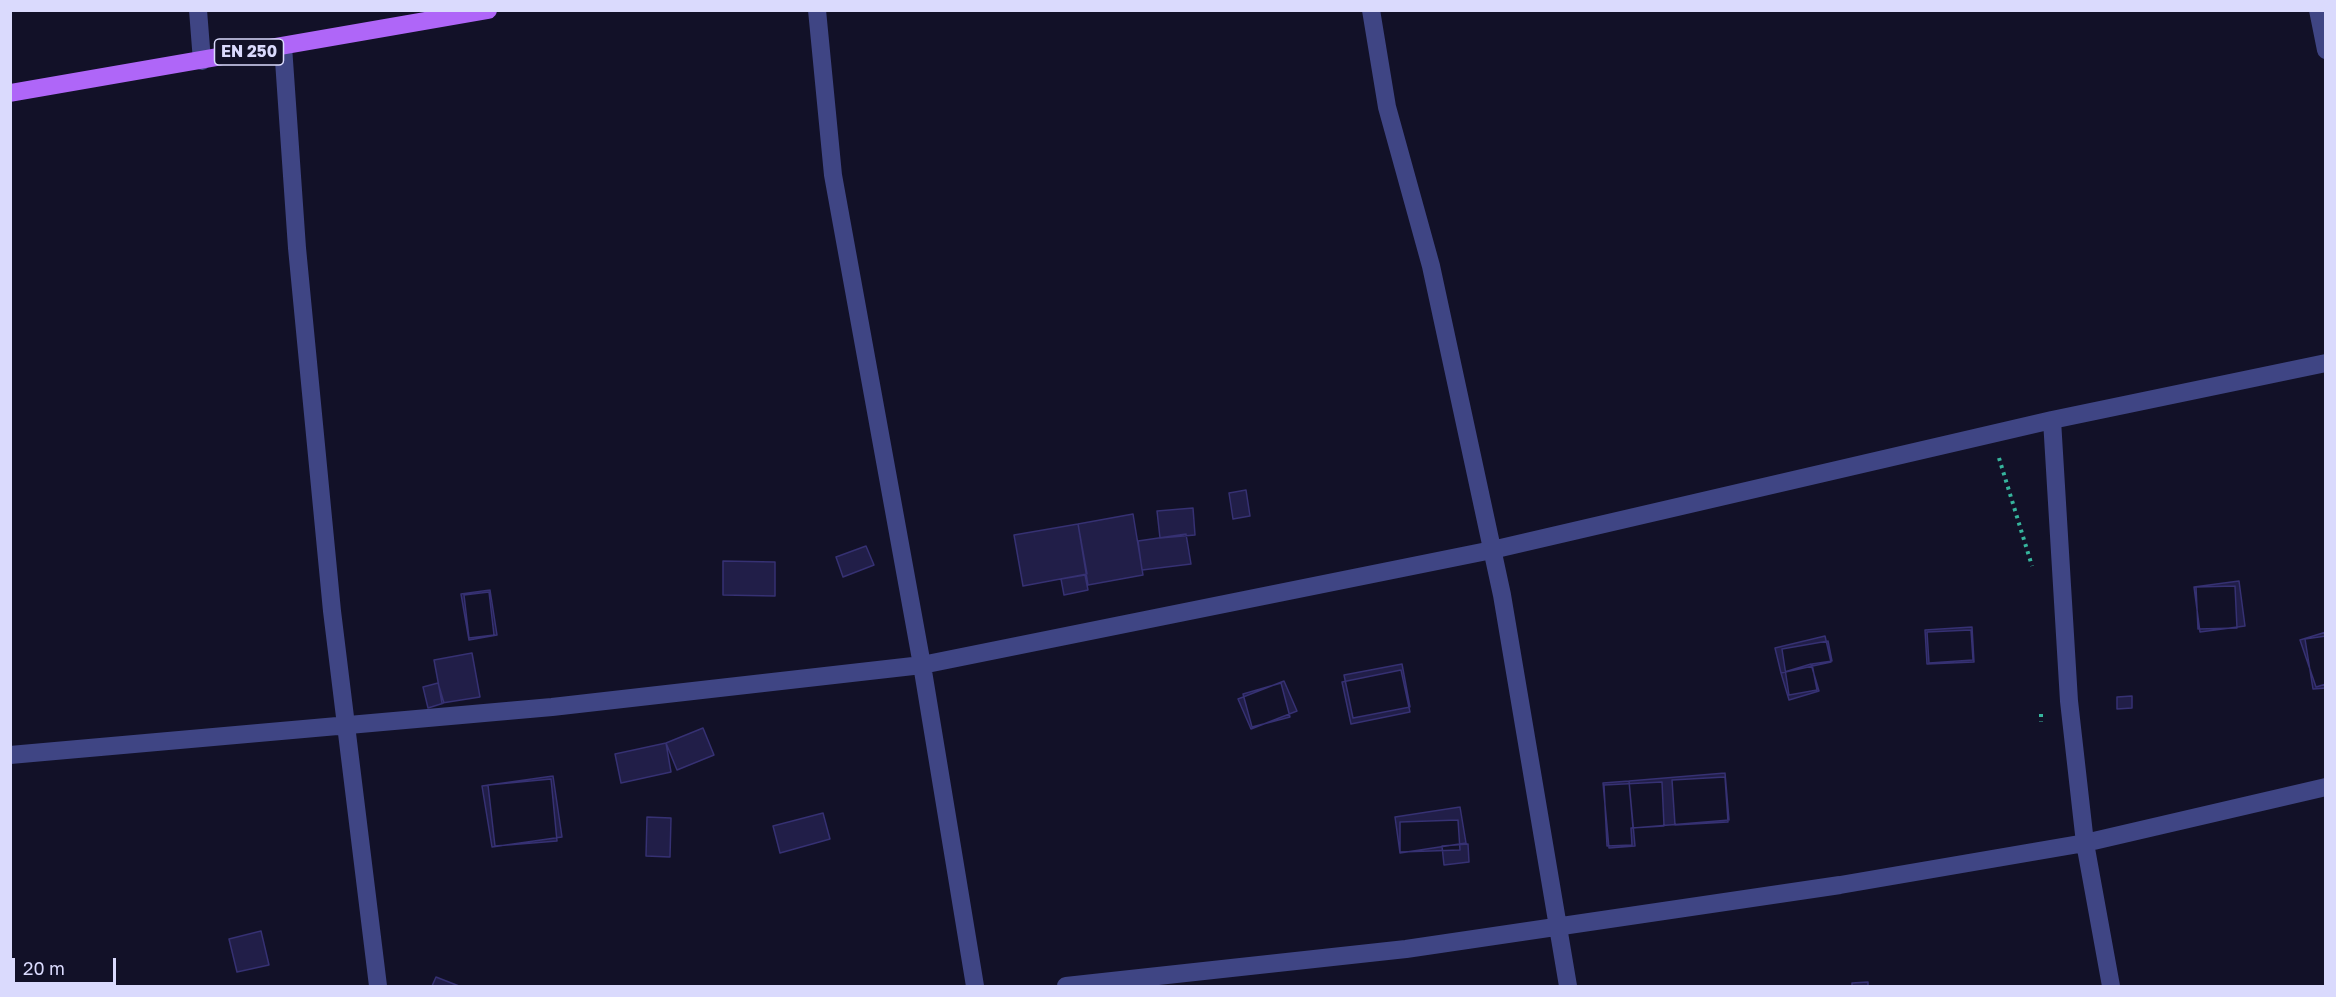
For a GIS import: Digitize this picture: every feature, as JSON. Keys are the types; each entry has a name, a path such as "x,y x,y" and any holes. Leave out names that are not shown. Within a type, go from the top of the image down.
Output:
{"main road":[{"name":"EN 250","path":"10,93 202,62 488,10"}],"street":[{"path":"198,10 202,62"},
{"path":"817,10 833,175 922,664 975,987"},
{"path":"1371,10 1387,107 1405,181 1431,266 1492,550 1568,987"},
{"path":"2318,10 2325,50"},
{"path":"283,46 299,271 345,725 378,987"},
{"path":"10,755 724,689 922,664 1492,550 2052,420 2325,363"},
{"path":"2052,420 2063,628 2085,843 2111,987"},
{"path":"1066,987 1406,949 1840,885 2085,843 2325,788"}],"path":[{"path":"1991,435 2008,484 2034,575"},
{"path":"2040,710 2041,722"}],"building":[{"path":"1246,490 1250,516 1233,519 1229,493"},
{"path":"1193,508 1195,535 1160,538 1157,511"},
{"path":"1133,514 1143,575 1088,585 1078,524"},
{"path":"1078,524 1087,574 1023,586 1014,535"},
{"path":"1186,534 1191,564 1142,570 1138,541"},
{"path":"866,546 874,565 843,577 836,557"},
{"path":"723,561 775,562 775,596 723,595"},
{"path":"1085,575 1088,590 1064,595 1061,579"},
{"path":"2239,581 2245,626 2200,632 2194,587"},
{"path":"2235,586 2237,628 2198,629 2196,587"},
{"path":"490,590 497,635 469,640 461,594"},
{"path":"489,592 494,635 469,638 464,595"},
{"path":"1972,627 1974,662 1927,664 1925,630"},
{"path":"1971,630 1973,660 1929,663 1927,632"},
{"path":"2326,632 2326,684 2316,687 2300,640"},
{"path":"1825,636 1831,662 1781,673 1775,648"},
{"path":"2326,636 2326,688 2313,689 2305,639"},
{"path":"1828,641 1832,661 1812,664 1817,690 1789,695 1782,649"},
{"path":"472,653 480,697 442,703 434,660"},
{"path":"1402,664 1410,707 1353,718 1344,675"},
{"path":"1811,664 1819,691 1789,700 1781,673"},
{"path":"1401,670 1410,712 1351,724 1342,682"},
{"path":"1284,681 1297,711 1251,729 1238,699"},
{"path":"438,683 444,703 428,708 423,687"},
{"path":"1281,683 1290,717 1252,727 1243,694"},
{"path":"2132,696 2132,708 2117,709 2117,697"},
{"path":"703,728 714,755 677,770 666,743"},
{"path":"666,743 671,772 621,783 615,754"},
{"path":"1725,773 1729,820 1633,828 1629,781"},
{"path":"553,776 562,837 492,847 482,786"},
{"path":"1725,777 1728,822 1675,825 1672,780"},
{"path":"551,779 557,841 495,846 488,785"},
{"path":"1629,781 1635,846 1609,848 1603,783"},
{"path":"1662,782 1664,826 1631,828 1632,845 1607,846 1604,785"},
{"path":"1460,807 1466,843 1400,853 1395,817"},
{"path":"823,813 830,839 780,853 773,826"},
{"path":"647,817 671,818 670,857 646,856"},
{"path":"1458,820 1460,850 1400,852 1400,822"},
{"path":"1468,844 1469,862 1444,865 1442,846"},
{"path":"261,931 269,965 237,972 229,939"},
{"path":"436,977 459,986 432,986"},
{"path":"1868,982 1868,986 1852,986 1852,983"}]}
